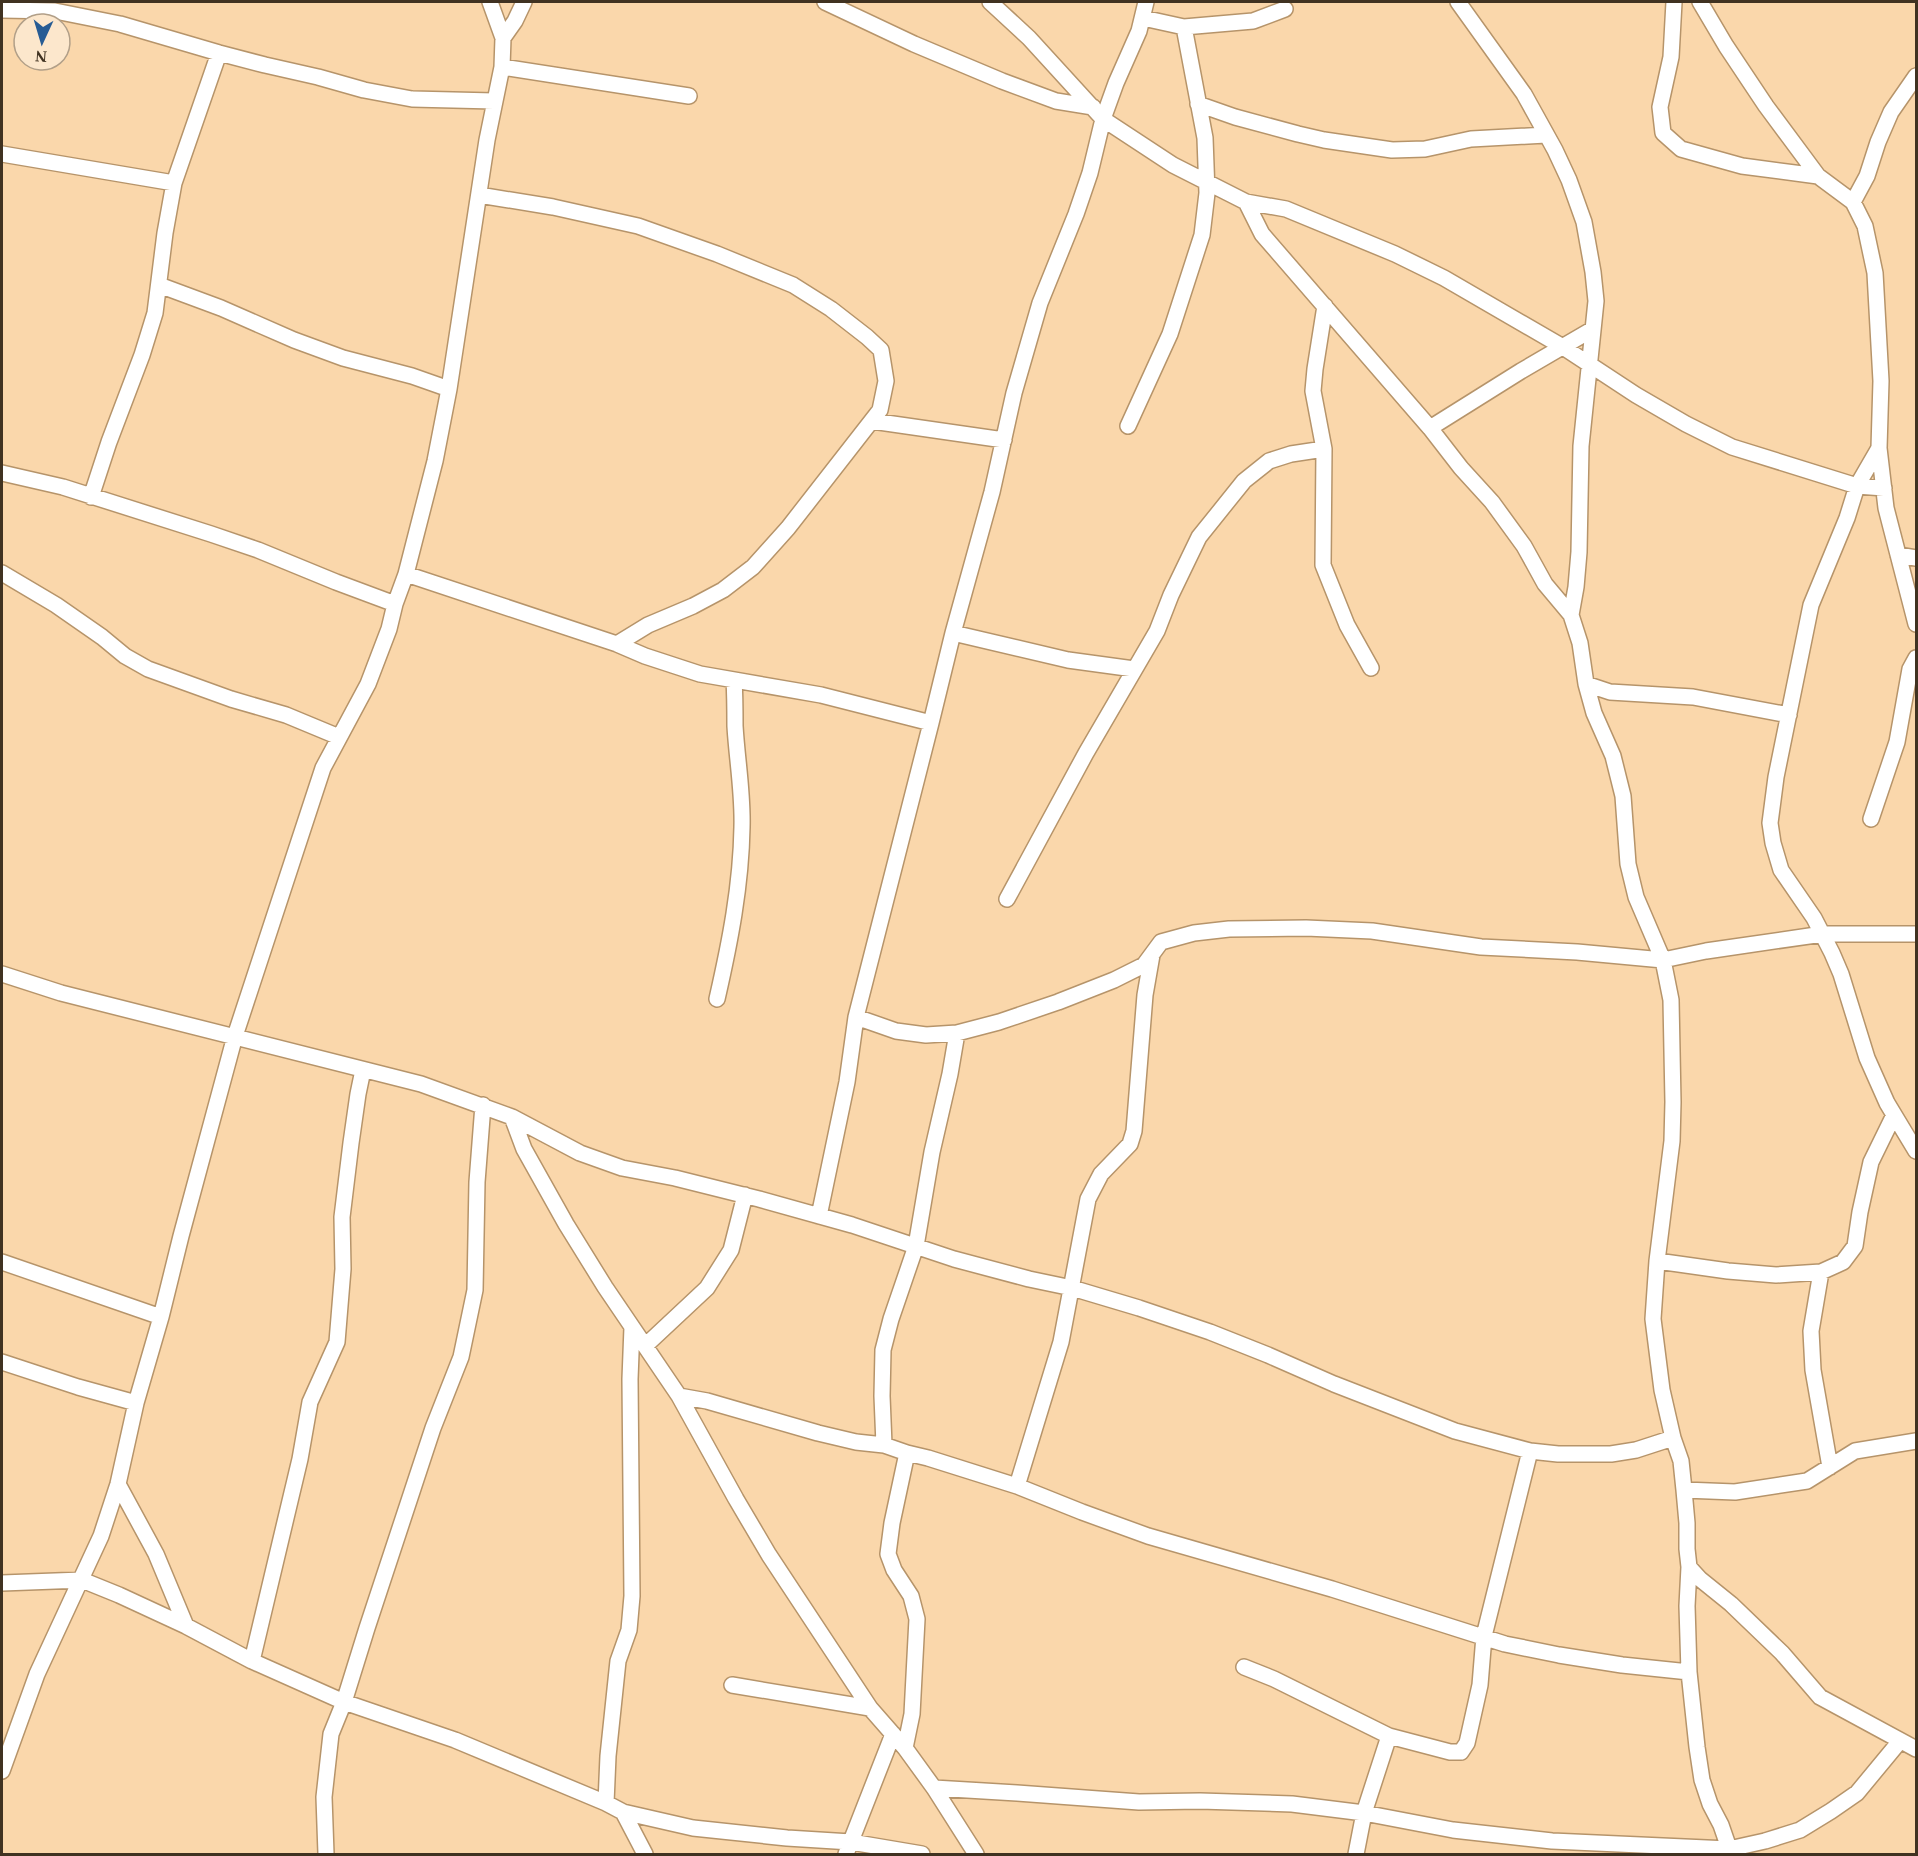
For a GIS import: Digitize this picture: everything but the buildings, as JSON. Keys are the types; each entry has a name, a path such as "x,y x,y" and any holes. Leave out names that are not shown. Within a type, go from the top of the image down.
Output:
{"street":[{"path":"2,1772 37,1674 82,1580 118,1484 136,1403 235,1036 322,768 368,684 389,629 406,574 435,461 494,101 502,67 503,38 490,2"},
{"path":"503,38 524,2"},
{"path":"825,2 914,44 1002,81 1056,100 1092,107"},
{"path":"990,2 1029,38 1103,119 1173,165 1246,202 1286,209 1395,254 1464,289 1563,346 1686,424 1732,447 1857,486 1884,488"},
{"path":"819,1216 847,1082 856,1017 953,633 992,492 1014,393 1040,303 1076,214 1090,172 1103,119 1116,82 1139,31 1146,2"},
{"path":"1458,2 1524,94 1555,150 1584,222 1596,301 1581,446 1576,587 1571,615"},
{"path":"1674,2 1671,57 1660,107 1663,133 1681,149 1742,166 1818,176"},
{"path":"1700,2 1766,106 1818,176 1853,202 1865,226 1875,273 1881,381 1879,448 1886,508 1917,624"},
{"path":"1143,18 1184,27 1253,21 1285,9"},
{"path":"2,10 55,11 120,24 219,53 318,76 363,90 402,97 494,101"},
{"path":"1128,426 1170,334 1202,235 1207,181 1205,138 1184,27"},
{"path":"91,496 155,313 174,183 219,53"},
{"path":"502,67 689,96"},
{"path":"1853,202 1867,176 1891,112 1917,76"},
{"path":"1198,104 1235,117 1298,134 1392,150 1425,148 1471,139 1546,135"},
{"path":"2,154 174,183"},
{"path":"479,195 553,207 638,226 717,254 793,285 831,309 881,350 886,381 880,410 788,528 753,567 723,590 693,606 648,625 617,644"},
{"path":"1246,202 1262,234 1492,502 1524,546 1545,584 1571,615 1580,643 1586,684 1594,713 1613,756 1623,796 1628,864 1636,897 1663,960 1671,1000 1672,1141 1656,1261 1653,1319 1662,1390 1681,1461 1689,1567 1687,1606 1689,1672 1702,1780 1730,1852"},
{"path":"159,285 343,358 412,376 448,389"},
{"path":"1325,306 1313,391 1324,449 1323,565 1347,625 1371,668"},
{"path":"1430,428 1593,329"},
{"path":"872,421 1004,440"},
{"path":"1879,448 1857,486 1847,518 1811,605 1776,777 1770,823 1780,870 1823,934 1841,974 1867,1058 1894,1115 1917,1151"},
{"path":"1007,899 1086,753 1157,631 1190,552 1199,537 1244,481 1269,461 1291,454 1324,449"},
{"path":"2,473 63,487 258,550 395,604"},
{"path":"1898,555 1917,558"},
{"path":"2,573 56,605 125,656 148,669 214,693 286,715 339,737"},
{"path":"406,574 700,674 821,695 931,723"},
{"path":"953,633 1068,660 1134,669"},
{"path":"1872,819 1897,741 1910,669 1917,658"},
{"path":"717,999 733,928 742,826 734,680"},
{"path":"1586,684 1610,692 1693,697 1789,715"},
{"path":"856,1017 896,1031 926,1035 957,1033 999,1022 1114,980 1144,965 1161,942 1194,933 1229,929 1306,928 1372,932 1481,947 1577,952 1663,960 1706,951 1823,934 1917,934"},
{"path":"1017,1486 1062,1342 1088,1199 1101,1174 1130,1144 1134,1131 1145,995 1153,952"},
{"path":"2,974 61,993 421,1084 512,1117 580,1153 622,1168 745,1195 997,1270 1072,1288 1210,1332 1455,1431 1530,1451 1558,1454 1611,1454 1636,1450 1673,1438"},
{"path":"884,1445 883,1350 915,1246 957,1033"},
{"path":"252,1661 300,1459 310,1402 337,1342 343,1269 342,1217 356,1103 363,1070"},
{"path":"326,1854 324,1797 331,1734 344,1702 430,1439 460,1357 475,1290 477,1182 483,1105"},
{"path":"1656,1261 1776,1275 1821,1272 1843,1262 1855,1246 1871,1162 1894,1115"},
{"path":"512,1117 524,1149 566,1224 605,1287 679,1396 769,1555 870,1708 905,1748 934,1788 976,1854"},
{"path":"645,1346 707,1288 730,1250 745,1195"},
{"path":"2,1262 161,1317"},
{"path":"1821,1272 1811,1331 1813,1370 1830,1467"},
{"path":"606,1803 608,1756 618,1661 628,1630 632,1596 630,1379 632,1327"},
{"path":"2,1362 136,1403"},
{"path":"679,1396 708,1401 818,1433 856,1442 884,1445 928,1458 1017,1486 1148,1536 1322,1586 1505,1644 1622,1665 1689,1672"},
{"path":"1684,1490 1735,1492 1807,1481 1855,1451 1917,1441"},
{"path":"1244,1667 1274,1679 1389,1736 1450,1752 1461,1752 1467,1743 1480,1685 1484,1636 1530,1451"},
{"path":"905,1748 912,1714 917,1619 910,1596 894,1570 888,1554 892,1523 907,1453"},
{"path":"118,1484 156,1554 186,1626"},
{"path":"1689,1567 1782,1653 1820,1697 1917,1749"},
{"path":"2,1583 82,1580 186,1626 252,1661 344,1702 455,1740 623,1812 693,1828 787,1838 848,1848 922,1854"},
{"path":"732,1685 870,1708"},
{"path":"848,1848 893,1734"},
{"path":"1356,1854 1364,1813 1389,1736"},
{"path":"934,1788 1139,1802 1292,1804 1364,1813 1453,1830 1552,1841 1730,1852 1800,1830 1831,1811 1857,1793 1900,1741"},
{"path":"623,1812 645,1854"}]}
